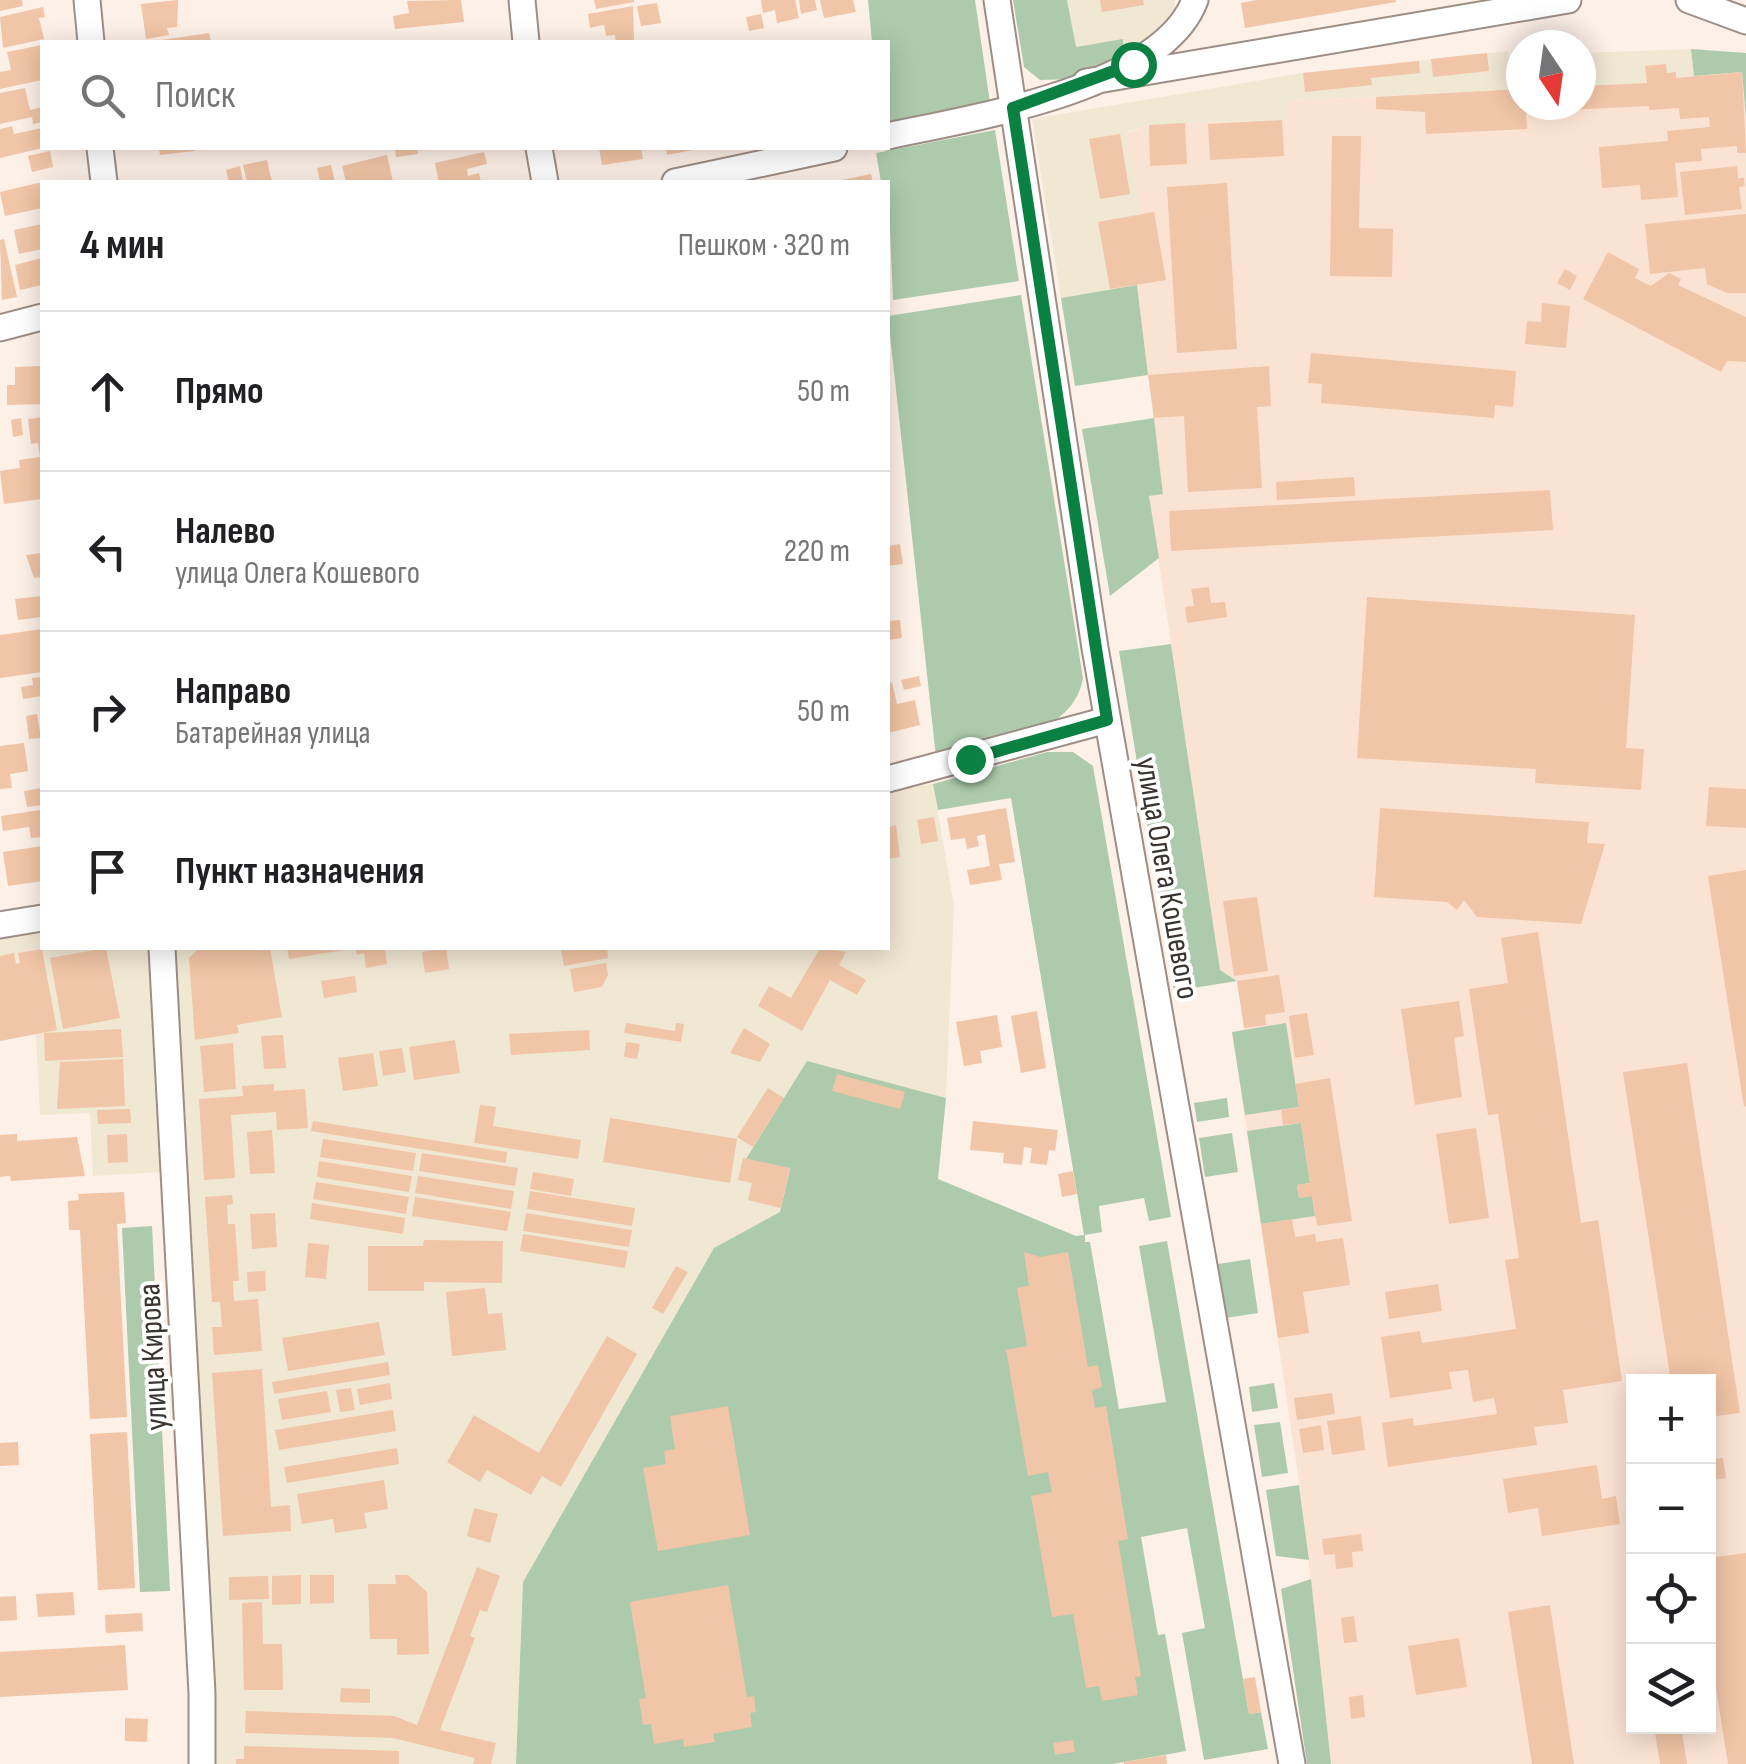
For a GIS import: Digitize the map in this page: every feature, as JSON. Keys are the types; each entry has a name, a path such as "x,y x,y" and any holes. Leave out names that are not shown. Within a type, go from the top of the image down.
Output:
{"street":[{"path":"86,0 90,40"},
{"path":"522,0 526,40"},
{"name":"улица Олега Кошевого","path":"996,0 1107,720 1292,1764"},
{"path":"890,136 1013,108 1143,58 1177,29 1196,0"},
{"path":"1688,0 1746,21"},
{"path":"1086,82 1558,1"},
{"path":"100,150 104,180"},
{"path":"539,150 545,180"},
{"path":"685,180 825,150"},
{"path":"0,328 40,318"},
{"path":"890,777 1107,720"},
{"path":"0,924 40,918"},
{"name":"улица Кирова","path":"162,950 202,1693 202,1764"}],"shaded area":[{"path":"1067,0 1174,0 1178,21 1133,58 1076,48"},
{"path":"1691,49 1694,76 1676,78 1667,73 1666,64 1646,66 1647,83 1596,85 1596,52"},
{"path":"1506,51 1506,90 1288,101 1288,120 1149,125 1127,132 1141,214 1154,212 1166,280 1061,298 1032,119 1303,73"},
{"path":"1666,64 1667,73 1676,72 1677,78 1742,72 1746,119 1746,1764 1331,1764 1302,1502 1232,1032 1244,1030 1243,1018 1237,981 1220,970 1149,496 1163,493 1137,285 1166,279 1154,213 1141,215 1127,133 1149,125 1287,120 1287,101 1506,90 1506,120 1596,120 1596,85 1646,83 1645,66"},
{"path":"933,784 954,906 946,1098 808,1062 780,1213 714,1249 523,1582 516,1764 209,1764 170,950 890,950 890,791"},
{"path":"40,927 40,950 152,950 164,1172 93,1176 90,1113 40,1115 36,1034 0,1041 0,933"}],"green space":[{"path":"868,0 975,0 990,103 890,124 890,40 872,40"},
{"path":"1013,0 1067,0 1076,47 1123,39 1124,58 1074,79 1040,80 1024,67"},
{"path":"1691,49 1746,53 1746,119 1742,72 1694,76"},
{"path":"995,130 1019,281 893,300 890,180 881,180 876,153"},
{"path":"1137,285 1148,375 1075,386 1061,298"},
{"path":"1021,295 1083,678 1076,698 1063,714 1045,726 1002,742 936,757 890,334 890,316"},
{"path":"1154,418 1163,494 1149,496 1159,558 1110,596 1082,429"},
{"path":"1171,644 1220,970 1237,981 1174,991 1119,651"},
{"path":"1047,752 1073,752 1093,766 1171,1217 1149,1221 1144,1198 1099,1206 1102,1232 1085,1235 1085,1242 1090,1242 1119,1409 1166,1402 1139,1246 1167,1241 1249,1714 1261,1712 1268,1749 1204,1760 1182,1633 1205,1628 1187,1528 1141,1537 1158,1635 1165,1634 1186,1751 1113,1764 516,1764 523,1582 714,1248 780,1212 790,1169 746,1159 807,1061 946,1098 938,1179 1076,1236 1084,1235 1011,798 938,810 933,784"},
{"path":"1286,1023 1299,1107 1245,1115 1232,1032"},
{"path":"1227,1098 1229,1117 1197,1122 1194,1103"},
{"path":"1301,1123 1310,1183 1297,1185 1299,1198 1312,1196 1315,1216 1261,1224 1247,1131"},
{"path":"1232,1133 1238,1172 1205,1177 1199,1138"},
{"path":"152,1226 170,1591 140,1592 122,1228"},
{"path":"1250,1259 1258,1313 1226,1318 1218,1264"},
{"path":"1274,1383 1278,1408 1252,1412 1249,1387"},
{"path":"1280,1422 1288,1473 1262,1477 1254,1425"},
{"path":"1299,1485 1309,1560 1276,1556 1266,1490"},
{"path":"1311,1579 1331,1764 1307,1764 1281,1589"}],"building":[{"path":"0,0 22,0 23,6 0,11"},
{"path":"178,0 177,27 167,28 169,35 146,39 141,4"},
{"path":"461,0 464,22 395,29 393,16 409,13 407,1"},
{"path":"594,0 634,0 634,2 596,9"},
{"path":"761,0 795,0 799,18 777,23 775,10 763,13"},
{"path":"799,0 815,0 817,10 801,14"},
{"path":"820,0 853,0 856,12 824,18"},
{"path":"1100,0 1143,0 1144,5 1102,12"},
{"path":"1396,2 1245,28 1241,3"},
{"path":"657,3 661,23 641,26 637,6"},
{"path":"633,6 634,40 606,36 604,25 590,28 588,14"},
{"path":"43,7 45,17 39,18 44,39 3,48 0,17"},
{"path":"761,14 764,28 749,31 746,17"},
{"path":"209,33 211,40 162,40"},
{"path":"40,45 40,80 0,89 0,72 11,70 7,52"},
{"path":"1487,53 1489,71 1433,77 1431,59"},
{"path":"1419,61 1420,73 1371,78 1372,85 1305,92 1303,73"},
{"path":"1666,64 1667,73 1676,72 1676,78 1742,72 1746,153 1737,153 1737,146 1701,149 1702,161 1675,163 1678,197 1641,200 1640,185 1602,188 1599,147 1668,141 1667,131 1710,127 1709,117 1680,119 1679,108 1596,109 1596,85 1647,83 1645,66"},
{"path":"25,88 30,110 40,108 40,122 33,124 32,117 0,124 0,93"},
{"path":"1506,90 1506,120 1526,120 1527,129 1426,134 1425,112 1376,109 1376,97"},
{"path":"1282,120 1284,156 1210,160 1208,124"},
{"path":"1185,123 1187,164 1150,166 1149,125"},
{"path":"12,126 14,134 40,128 40,148 0,158 0,129"},
{"path":"1120,134 1130,194 1100,199 1089,139"},
{"path":"1332,136 1361,136 1359,228 1393,229 1392,277 1330,276"},
{"path":"159,150 195,150 195,151 160,155"},
{"path":"395,150 417,150 418,154 396,157"},
{"path":"599,150 641,150 643,159 602,165"},
{"path":"666,150 693,150 667,155"},
{"path":"50,151 53,167 32,172 28,156"},
{"path":"484,152 487,164 467,169 468,176 479,173 481,180 439,180 435,163"},
{"path":"387,155 393,180 346,180 342,166"},
{"path":"267,160 272,180 247,180 243,165"},
{"path":"331,165 335,180 320,180 317,168"},
{"path":"240,166 243,180 228,180 226,170"},
{"path":"1737,166 1738,178 1744,178 1745,186 1739,187 1742,209 1685,215 1680,172"},
{"path":"871,174 872,180 842,180"},
{"path":"40,182 40,208 5,216 0,192"},
{"path":"1227,183 1237,349 1177,353 1167,187"},
{"path":"1154,212 1166,280 1110,289 1098,222"},
{"path":"1746,214 1746,293 1727,293 1707,284 1705,268 1650,274 1645,224"},
{"path":"40,224 40,249 19,254 14,230"},
{"path":"4,239 17,297 2,300 0,240"},
{"path":"1608,252 1639,269 1635,278 1651,286 1669,273 1681,279 1678,285 1746,317 1746,362 1727,361 1721,372 1583,299"},
{"path":"40,259 40,285 20,290 15,265"},
{"path":"1565,269 1577,276 1570,290 1557,283"},
{"path":"1542,303 1570,306 1566,348 1525,344 1527,321 1541,322"},
{"path":"1311,353 1516,371 1513,407 1495,405 1494,418 1321,403 1322,384 1308,383"},
{"path":"40,366 40,404 7,405 7,385 15,385 15,367"},
{"path":"1269,366 1271,406 1257,407 1262,488 1188,492 1184,416 1154,418 1148,375"},
{"path":"40,417 40,457 38,443 31,444 28,419"},
{"path":"21,418 23,435 13,437 11,420"},
{"path":"40,457 40,499 4,504 0,471 20,468 19,460"},
{"path":"1354,477 1355,496 1277,500 1276,482"},
{"path":"1550,490 1553,530 1171,551 1169,511"},
{"path":"900,544 903,564 890,566 890,546"},
{"path":"40,553 40,577 34,578 26,555"},
{"path":"1209,587 1211,603 1225,602 1227,617 1187,623 1185,607 1194,606 1191,589"},
{"path":"40,596 40,617 18,620 15,599"},
{"path":"1367,597 1635,615 1626,748 1644,749 1641,790 1535,783 1536,769 1357,758"},
{"path":"900,620 902,638 890,640 890,621"},
{"path":"40,629 40,672 0,678 0,635"},
{"path":"919,676 921,686 904,690 901,680"},
{"path":"40,677 40,696 23,699 21,687 33,685 32,678"},
{"path":"890,683 897,704 915,700 920,725 890,732"},
{"path":"37,714 40,738 29,739 26,716"},
{"path":"24,743 28,771 10,774 12,788 0,789 0,746"},
{"path":"1709,787 1746,789 1746,828 1706,826"},
{"path":"40,788 40,805 27,807 24,791"},
{"path":"1006,808 1015,862 999,864 1002,880 970,885 967,870 990,866 985,834 977,836 979,846 967,849 965,838 951,840 947,818"},
{"path":"1380,808 1589,822 1587,843 1605,844 1581,924 1477,917 1464,900 1457,910 1447,902 1374,897"},
{"path":"40,810 40,837 31,838 29,827 3,831 1,816"},
{"path":"934,817 938,841 921,844 917,820"},
{"path":"896,825 900,857 890,859 890,826"},
{"path":"40,846 40,881 8,886 3,852"},
{"path":"1746,870 1746,1106 1744,1107 1708,876"},
{"path":"1257,897 1268,971 1234,976 1223,901"},
{"path":"1538,932 1581,1223 1598,1220 1622,1381 1563,1390 1568,1423 1534,1427 1537,1445 1388,1467 1382,1423 1413,1418 1414,1426 1497,1414 1494,1398 1473,1402 1468,1370 1449,1372 1452,1389 1390,1398 1381,1337 1420,1331 1422,1343 1516,1329 1505,1260 1519,1258 1498,1114 1488,1115 1469,989 1508,983 1501,938"},
{"path":"42,950 57,1030 0,1041 0,956 14,953 16,964 20,963 18,953"},
{"path":"106,950 120,1018 63,1029 50,958"},
{"path":"197,950 270,950 282,1017 237,1025 239,1033 195,1040 189,958"},
{"path":"287,950 344,950 289,959"},
{"path":"356,950 385,950 387,964 366,968 364,953 357,955"},
{"path":"446,950 449,969 425,973 422,952"},
{"path":"561,950 607,950 608,958 564,966"},
{"path":"819,950 846,952 839,965 866,980 857,995 830,980 802,1031 758,1006 769,986 791,998"},
{"path":"606,963 608,975 602,987 574,992 570,969"},
{"path":"1279,975 1285,1012 1265,1015 1266,1025 1244,1028 1237,981"},
{"path":"355,976 357,992 324,998 321,981"},
{"path":"1459,1001 1464,1036 1454,1038 1462,1097 1415,1105 1401,1009"},
{"path":"1037,1011 1046,1068 1021,1073 1011,1016"},
{"path":"1307,1013 1314,1055 1295,1058 1289,1016"},
{"path":"997,1015 1002,1047 980,1051 982,1063 964,1066 956,1022"},
{"path":"626,1023 675,1031 676,1023 684,1024 681,1042 624,1033"},
{"path":"744,1028 770,1044 760,1062 730,1053"},
{"path":"121,1029 123,1057 45,1061 44,1033"},
{"path":"589,1030 590,1050 511,1055 509,1034"},
{"path":"283,1035 286,1068 264,1069 261,1036"},
{"path":"455,1040 460,1073 414,1080 409,1047"},
{"path":"626,1042 640,1044 637,1059 624,1057"},
{"path":"233,1043 236,1089 204,1092 200,1046"},
{"path":"402,1048 406,1072 383,1076 379,1051"},
{"path":"373,1053 378,1086 343,1091 338,1058"},
{"path":"123,1059 125,1106 57,1109 60,1062"},
{"path":"1687,1063 1740,1413 1716,1416 1716,1374 1670,1374 1623,1072"},
{"path":"837,1074 905,1092 900,1109 832,1091"},
{"path":"1330,1078 1352,1221 1317,1226 1312,1196 1299,1198 1297,1185 1310,1183 1301,1123 1283,1125 1281,1110 1299,1107 1295,1084"},
{"path":"274,1084 274,1091 305,1089 308,1128 277,1130 276,1112 231,1115 235,1178 204,1180 199,1099 243,1096 242,1086"},
{"path":"768,1088 784,1098 753,1147 737,1137"},
{"path":"480,1105 496,1107 493,1126 581,1140 578,1159 474,1143"},
{"path":"130,1109 131,1123 98,1124 97,1110"},
{"path":"610,1118 737,1139 730,1183 603,1162"},
{"path":"313,1121 507,1152 506,1163 311,1131"},
{"path":"973,1121 1058,1130 1055,1151 1049,1150 1047,1165 1030,1163 1032,1148 1024,1147 1022,1165 1003,1163 1004,1153 970,1150"},
{"path":"1476,1128 1489,1218 1449,1224 1436,1134"},
{"path":"272,1130 275,1173 250,1174 247,1132"},
{"path":"17,1134 17,1141 77,1137 85,1176 11,1181 10,1176 0,1177 0,1135"},
{"path":"127,1134 128,1162 108,1163 107,1135"},
{"path":"323,1139 416,1153 413,1171 320,1157"},
{"path":"422,1153 518,1168 515,1186 419,1171"},
{"path":"743,1158 790,1168 781,1208 748,1200 752,1183 738,1180"},
{"path":"319,1161 412,1176 409,1192 317,1177"},
{"path":"1073,1171 1077,1194 1062,1197 1058,1174"},
{"path":"533,1172 574,1179 571,1196 530,1189"},
{"path":"418,1176 514,1191 511,1209 415,1193"},
{"path":"316,1182 409,1197 406,1214 313,1199"},
{"path":"530,1191 635,1208 632,1226 527,1209"},
{"path":"124,1192 126,1223 117,1224 127,1417 90,1419 80,1230 69,1230 68,1201 79,1200 78,1194"},
{"path":"232,1195 233,1204 227,1205 228,1224 235,1224 239,1281 233,1281 234,1301 258,1299 262,1351 214,1355 212,1327 222,1327 220,1302 212,1302 205,1197"},
{"path":"415,1197 511,1212 507,1231 412,1216"},
{"path":"312,1203 405,1218 403,1234 310,1219"},
{"path":"275,1213 277,1247 252,1249 250,1214"},
{"path":"526,1213 632,1230 629,1247 523,1231"},
{"path":"1292,1219 1295,1237 1315,1234 1316,1242 1343,1238 1350,1285 1303,1292 1309,1333 1278,1338 1261,1224"},
{"path":"523,1234 628,1251 625,1268 520,1251"},
{"path":"424,1240 503,1241 502,1283 424,1282 424,1291 368,1291 368,1246 423,1246"},
{"path":"308,1243 329,1245 326,1279 305,1277"},
{"path":"1024,1252 1040,1257 1068,1252 1088,1367 1098,1365 1102,1387 1092,1390 1095,1408 1106,1406 1128,1539 1118,1541 1141,1676 1135,1677 1138,1695 1102,1701 1099,1686 1086,1688 1073,1614 1052,1617 1031,1496 1052,1492 1048,1472 1028,1476 1006,1350 1027,1346 1017,1288 1029,1286"},
{"path":"676,1266 688,1272 663,1314 652,1308"},
{"path":"265,1271 266,1291 248,1292 247,1272"},
{"path":"1438,1284 1442,1311 1389,1319 1385,1292"},
{"path":"485,1288 488,1314 502,1313 506,1350 452,1356 446,1292"},
{"path":"379,1322 385,1355 288,1371 282,1338"},
{"path":"607,1336 637,1354 561,1487 542,1476 531,1495 487,1470 480,1482 447,1462 474,1415 539,1453"},
{"path":"388,1362 390,1375 274,1394 272,1382"},
{"path":"262,1369 271,1507 290,1505 291,1531 223,1536 212,1373"},
{"path":"390,1383 392,1399 360,1405 357,1389"},
{"path":"351,1388 355,1410 340,1412 336,1390"},
{"path":"327,1391 331,1412 282,1420 278,1399"},
{"path":"1332,1393 1335,1414 1297,1420 1294,1398"},
{"path":"728,1406 750,1535 658,1551 643,1468 666,1464 664,1451 675,1449 670,1416"},
{"path":"393,1410 396,1431 279,1450 275,1430"},
{"path":"1361,1416 1365,1450 1332,1455 1327,1421"},
{"path":"1321,1425 1324,1450 1303,1453 1299,1429"},
{"path":"127,1432 135,1588 98,1590 90,1434"},
{"path":"18,1442 19,1465 0,1466 0,1443"},
{"path":"397,1448 399,1464 287,1483 284,1467"},
{"path":"1723,1458 1726,1478 1716,1480 1716,1459"},
{"path":"1597,1465 1602,1499 1616,1496 1620,1524 1542,1536 1538,1508 1508,1513 1503,1479"},
{"path":"384,1480 388,1509 364,1513 367,1528 335,1533 333,1519 302,1524 297,1494"},
{"path":"474,1508 498,1514 490,1543 467,1536"},
{"path":"1361,1534 1363,1551 1352,1552 1353,1567 1336,1569 1335,1554 1324,1555 1322,1539"},
{"path":"1746,1553 1746,1764 1728,1764 1716,1688 1716,1557"},
{"path":"477,1567 500,1576 487,1612 480,1610 470,1636 475,1638 440,1730 496,1743 491,1764 473,1764 475,1758 393,1738 245,1733 246,1711 394,1716 417,1725"},
{"path":"301,1575 301,1604 272,1605 272,1576"},
{"path":"310,1575 334,1575 334,1603 310,1604"},
{"path":"395,1575 408,1575 427,1592 429,1654 397,1655 397,1639 370,1639 368,1584 396,1584"},
{"path":"268,1576 269,1599 229,1600 229,1577"},
{"path":"728,1585 747,1697 754,1696 756,1712 750,1713 752,1727 713,1734 715,1742 684,1747 683,1739 654,1744 651,1724 643,1725 639,1699 646,1698 630,1602"},
{"path":"73,1592 75,1615 38,1617 36,1594"},
{"path":"16,1596 17,1620 0,1621 0,1597"},
{"path":"262,1602 263,1644 282,1644 283,1690 244,1690 242,1603"},
{"path":"1550,1605 1574,1764 1532,1764 1508,1612"},
{"path":"142,1613 143,1631 106,1633 105,1615"},
{"path":"1354,1616 1357,1642 1344,1643 1341,1618"},
{"path":"1459,1638 1467,1687 1416,1695 1408,1646"},
{"path":"125,1645 128,1690 0,1697 0,1652"},
{"path":"1255,1677 1261,1712 1249,1714 1243,1679"},
{"path":"341,1688 370,1689 370,1703 340,1702"},
{"path":"1363,1695 1365,1717 1351,1719 1349,1697"},
{"path":"125,1718 148,1719 147,1742 125,1741"},
{"path":"1655,1734 1682,1734 1687,1764 1660,1764"},
{"path":"1073,1740 1075,1752 1055,1755 1053,1743"},
{"path":"244,1746 399,1751 399,1764 236,1764 236,1759 244,1759"},
{"path":"1166,1755 1167,1764 1124,1764 1124,1762"}],"route":[{"path":"970,759 1107,720 1013,108 1133,64"}]}
